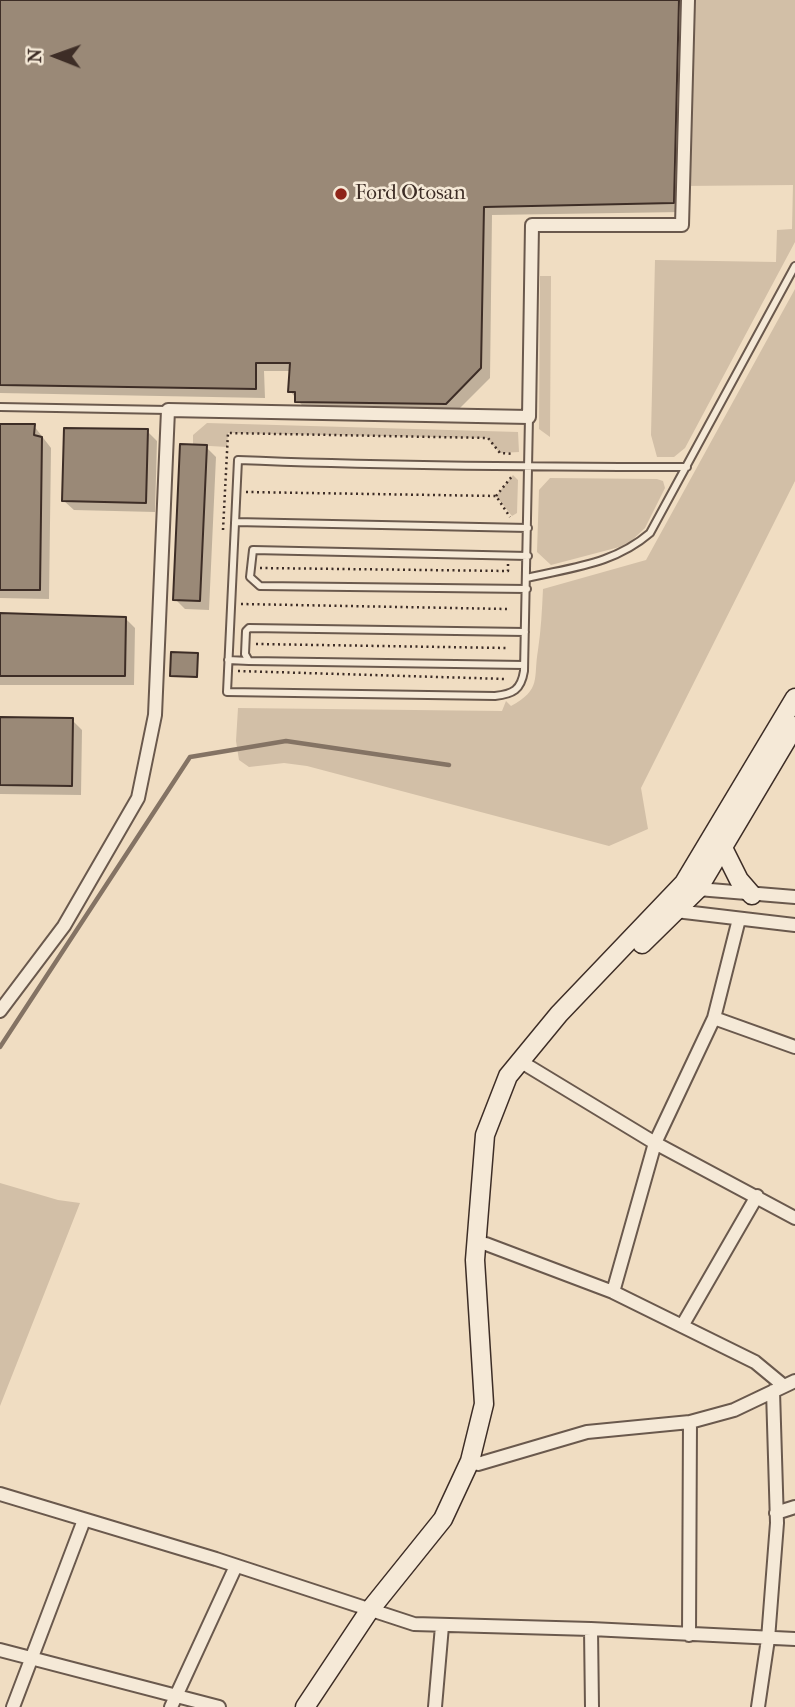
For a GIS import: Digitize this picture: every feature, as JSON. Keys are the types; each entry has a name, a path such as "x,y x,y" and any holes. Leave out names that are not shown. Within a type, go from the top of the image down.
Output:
{"main road":[{"path":"305,1707 443,1519 470,1461 484,1404 475,1261 485,1135 508,1076 559,1014 684,883 795,698"},
{"path":"318,1707 373,1613 452,1524 478,1464 493,1407 486,1244 494,1138 517,1081 566,1020 698,889 795,726"},
{"path":"723,848 739,880 752,895"}],"street":[{"path":"0,1011 64,926 138,798 155,715 168,410 529,417 532,225 682,225 688,0"},
{"path":"698,889 795,897"},
{"path":"676,911 795,925"},
{"path":"613,1293 655,1143 714,1018 739,919"},
{"path":"714,1018 795,1047"},
{"path":"528,1066 655,1143 795,1218"},
{"path":"682,1326 757,1196"},
{"path":"486,1244 613,1293 755,1362 784,1386"},
{"path":"478,1464 587,1432 690,1422 733,1410 784,1386"},
{"path":"758,1707 768,1639 784,1386"},
{"path":"689,1635 690,1422"},
{"path":"0,1494 236,1566 414,1625 591,1629 795,1639"},
{"path":"776,1513 795,1507"},
{"path":"13,1707 34,1659 84,1520"},
{"path":"173,1701 236,1566"},
{"path":"435,1707 442,1626"},
{"path":"591,1629 592,1707"},
{"path":"0,1650 173,1701 219,1707"}],"lane":[{"path":"527,578 608,559 630,550 650,533 795,266"},
{"path":"0,407 168,410"},
{"path":"529,417 530,467 524,665 522,683 515,692 495,696 227,692 238,460 530,467 687,467"},
{"path":"235,522 528,528"},
{"path":"527,589 260,586 250,577 249,568 253,550 528,556"},
{"path":"249,661 245,654 245,641 249,628 525,632"},
{"path":"229,639 245,641"},
{"path":"228,660 524,665"}],"path":[{"path":"223,530 228,433 488,438 500,453 514,454"},
{"path":"496,496 513,474"},
{"path":"236,492 496,496"},
{"path":"496,496 510,517"},
{"path":"249,568 508,571"},
{"path":"240,597 239,604 507,609"},
{"path":"245,641 506,648"},
{"path":"238,660 238,674 506,679"}],"shaded area":[{"path":"688,0 795,0 795,242 685,448 674,457 657,457 651,435 655,260 776,262 777,230 792,229 793,185 683,186"},
{"path":"540,276 551,276 550,437 539,429"},
{"path":"795,289 795,481 641,788 648,829 609,846 307,766 284,763 249,767 239,760 236,741 238,708 502,711 506,701 511,706 521,700 528,694 534,682 543,589 646,560"},
{"path":"207,423 518,432 519,452 500,453 487,438 228,433 227,447 193,445 193,435"},
{"path":"513,475 518,480 517,513 512,516 496,496"},
{"path":"550,478 657,479 663,481 665,488 645,528 627,545 551,565 537,552 539,490"},
{"path":"0,1183 58,1200 80,1203 0,1406"}],"building":[{"name":"Ford Otosan","path":"0,0 679,0 674,203 484,207 481,368 446,404 295,402 295,392 288,392 290,363 256,363 256,389 0,385"},
{"path":"0,424 35,424 34,435 42,437 40,590 0,590"},
{"path":"64,428 148,429 146,503 62,501"},
{"path":"180,444 207,445 200,601 173,600"},
{"path":"0,613 126,617 125,676 0,676"},
{"path":"171,652 198,653 197,677 170,676"},
{"path":"0,717 73,718 72,786 0,785"}],"waterway":[{"path":"0,1047 190,757 286,741 449,765"}],"place":[{"name":"Ford Otosan","path":"341,194"}]}
